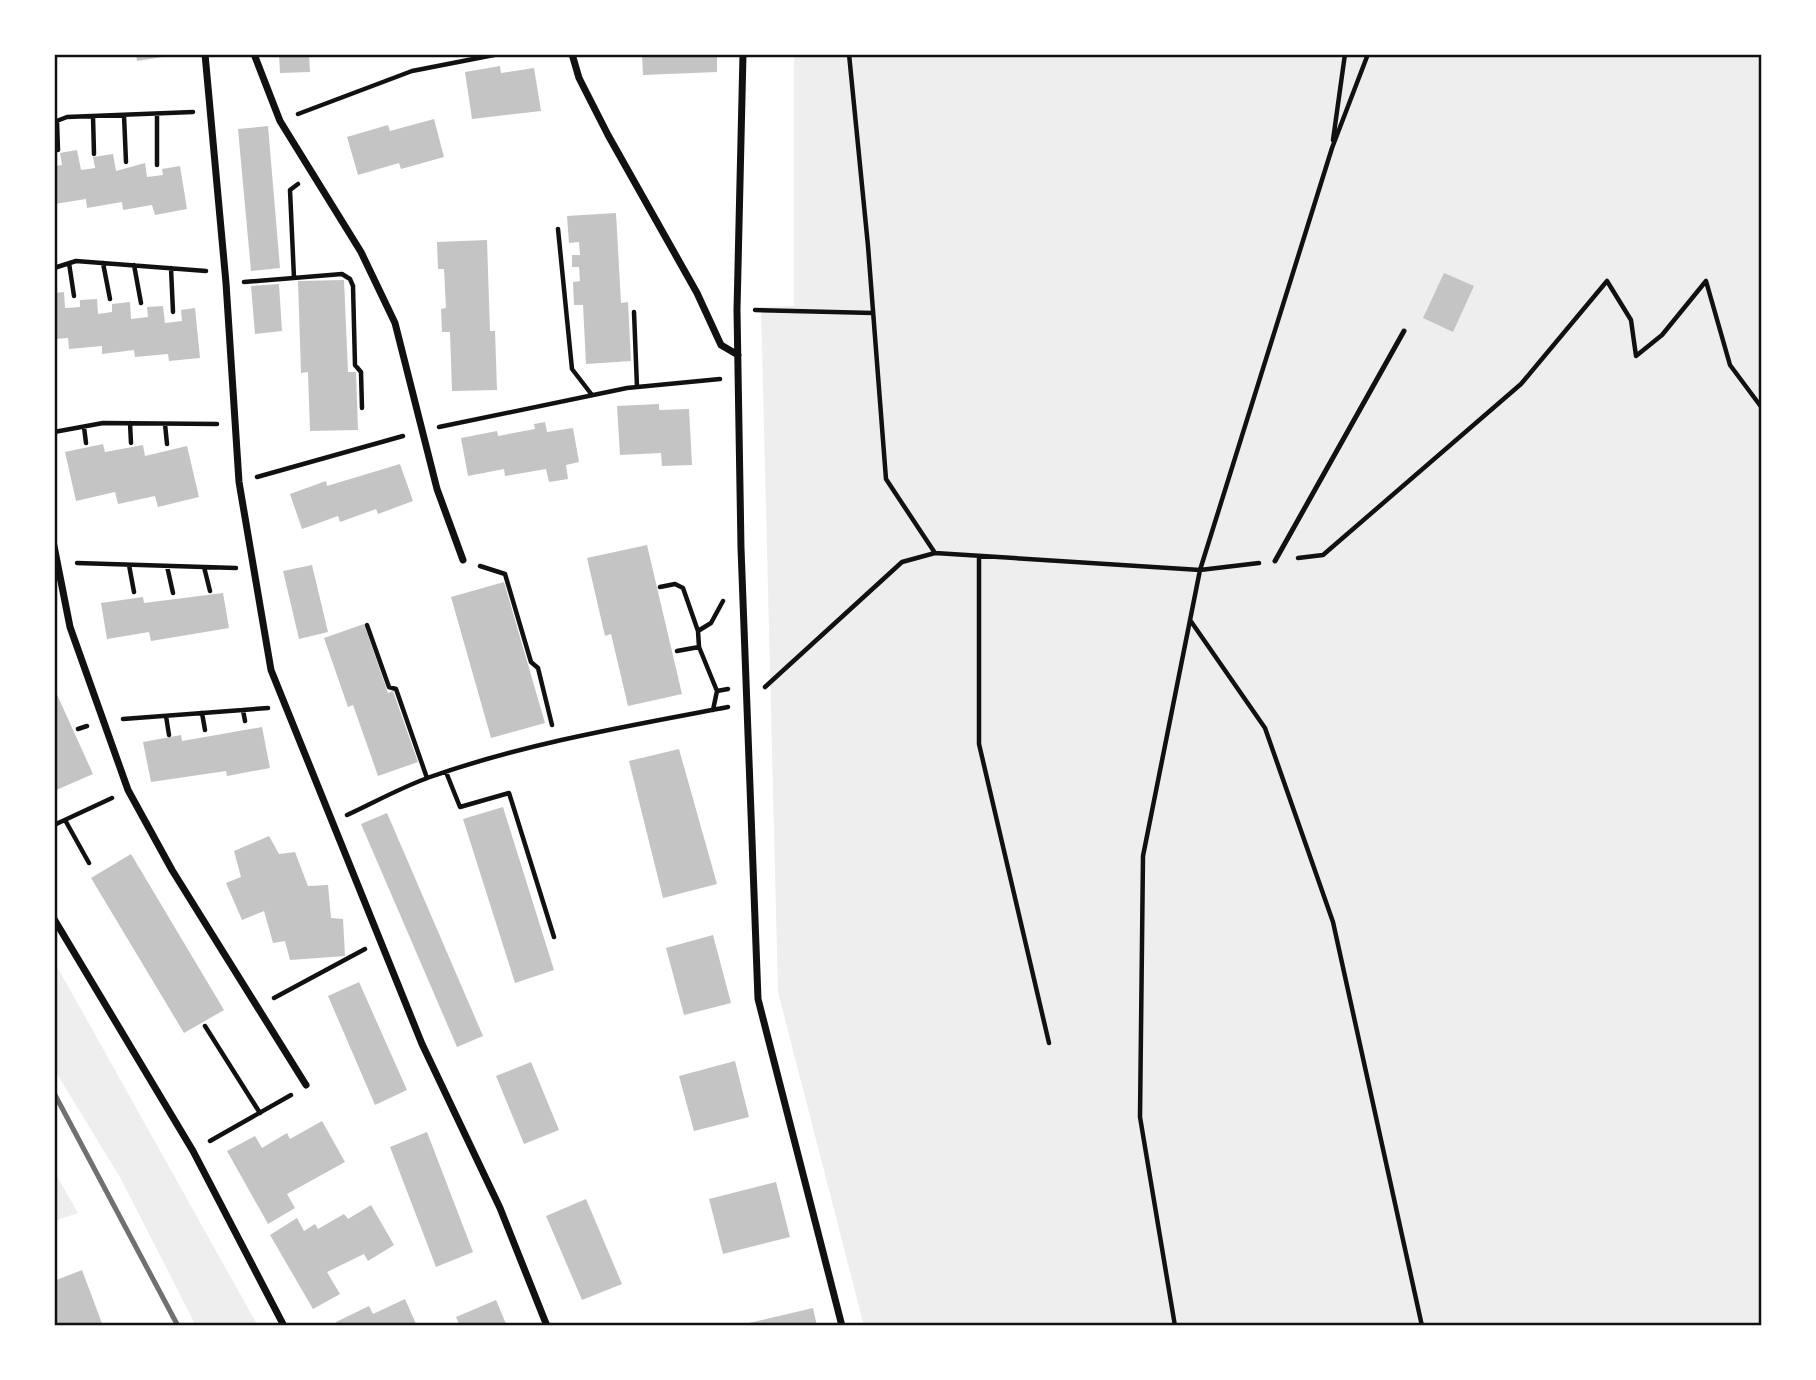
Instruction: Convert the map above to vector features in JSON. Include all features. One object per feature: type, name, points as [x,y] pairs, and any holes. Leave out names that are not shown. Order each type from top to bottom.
[{"type":"street","points":[[205,54],[226,283],[239,482],[271,670],[422,1044],[500,1208],[547,1326]]},
{"type":"street","points":[[254,54],[280,121],[361,252],[395,323],[438,489],[463,560]]},
{"type":"street","points":[[572,54],[579,78],[608,135],[696,293],[721,345],[738,355]]},
{"type":"street","points":[[743,54],[738,378],[758,999],[842,1326]]},
{"type":"street","points":[[54,546],[70,627],[128,790],[172,870],[306,1085]]},
{"type":"street","points":[[54,919],[193,1151],[284,1326]]},
{"type":"lane","points":[[1275,561],[1404,331]]},
{"type":"path","points":[[280,121],[412,71],[499,54]]},
{"type":"path","points":[[849,54],[886,478],[936,553]]},
{"type":"path","points":[[1332,148],[1345,54]]},
{"type":"path","points":[[1175,1326],[1140,1117],[1143,856],[1199,570],[1332,148],[1368,54]]},
{"type":"path","points":[[58,150],[56,121],[93,116],[209,111]]},
{"type":"path","points":[[157,114],[157,165]]},
{"type":"path","points":[[124,115],[126,162]]},
{"type":"path","points":[[93,116],[94,154]]},
{"type":"path","points":[[294,278],[290,190],[313,174]]},
{"type":"path","points":[[558,229],[572,369],[592,396]]},
{"type":"path","points":[[54,268],[76,261],[225,272]]},
{"type":"path","points":[[69,263],[75,296]]},
{"type":"path","points":[[103,263],[110,299]]},
{"type":"path","points":[[134,265],[141,303]]},
{"type":"path","points":[[171,268],[173,312]]},
{"type":"path","points":[[226,283],[342,274],[350,279],[353,286],[355,365],[361,372],[362,408]]},
{"type":"path","points":[[334,821],[427,778],[446,772],[582,736],[747,704],[902,562],[936,553],[1199,570],[1323,555],[1521,384],[1607,281],[1631,320],[1636,356],[1662,335],[1706,281],[1730,365],[1762,408]]},
{"type":"path","points":[[737,310],[873,313]]},
{"type":"path","points":[[634,312],[637,387]]},
{"type":"path","points":[[239,482],[422,431],[637,387],[738,378]]},
{"type":"path","points":[[54,432],[130,424],[236,425]]},
{"type":"path","points":[[130,424],[131,443]]},
{"type":"path","points":[[165,424],[167,444]]},
{"type":"path","points":[[84,427],[86,443]]},
{"type":"path","points":[[979,556],[979,744],[1049,1043]]},
{"type":"path","points":[[463,560],[505,574],[531,662],[538,668],[552,725]]},
{"type":"path","points":[[58,562],[254,569]]},
{"type":"path","points":[[129,565],[134,592]]},
{"type":"path","points":[[167,566],[173,593]]},
{"type":"path","points":[[204,567],[210,591]]},
{"type":"path","points":[[660,587],[675,584],[683,588],[698,631],[699,647],[718,691]]},
{"type":"path","points":[[698,631],[711,623],[723,598],[743,598]]},
{"type":"path","points":[[1190,620],[1265,728],[1333,922],[1422,1326]]},
{"type":"path","points":[[367,625],[389,687],[396,689],[427,778]]},
{"type":"path","points":[[677,651],[699,647]]},
{"type":"path","points":[[104,720],[286,707]]},
{"type":"path","points":[[243,710],[245,721]]},
{"type":"path","points":[[202,713],[205,730]]},
{"type":"path","points":[[166,716],[169,735]]},
{"type":"path","points":[[446,772],[460,807],[509,793],[554,937]]},
{"type":"path","points":[[54,825],[128,790]]},
{"type":"path","points":[[65,820],[89,863]]},
{"type":"path","points":[[257,1007],[381,941]]},
{"type":"path","points":[[205,1026],[260,1113]]},
{"type":"path","points":[[193,1151],[306,1085]]},
{"type":"shaded area","points":[[794,54],[1762,54],[1762,1326],[864,1326],[778,992],[761,307],[794,306]]},
{"type":"shaded area","points":[[54,961],[258,1326],[196,1326],[121,1179],[54,1069]]},
{"type":"shaded area","points":[[54,1171],[78,1213],[54,1221]]},
{"type":"building","points":[[136,54],[169,54],[169,56],[137,61]]},
{"type":"building","points":[[279,54],[309,54],[310,72],[280,73]]},
{"type":"building","points":[[642,54],[717,54],[717,72],[643,75]]},
{"type":"building","points":[[500,66],[501,73],[534,68],[541,111],[472,119],[465,72]]},
{"type":"building","points":[[434,119],[444,157],[401,169],[399,163],[358,175],[347,137],[388,125],[390,131]]},
{"type":"building","points":[[268,126],[280,268],[251,271],[238,129]]},
{"type":"building","points":[[77,150],[81,170],[95,168],[93,157],[113,154],[116,171],[145,163],[147,177],[163,175],[162,169],[180,166],[187,209],[155,215],[152,205],[123,210],[122,202],[87,208],[86,199],[55,204],[54,166],[62,165],[60,153]]},
{"type":"building","points":[[616,213],[621,303],[628,302],[631,361],[586,364],[583,305],[574,305],[573,282],[580,281],[579,267],[572,267],[572,255],[580,255],[579,242],[569,243],[567,216]]},
{"type":"building","points":[[487,240],[490,331],[495,331],[497,390],[452,391],[450,332],[442,332],[441,309],[446,308],[444,269],[438,269],[437,242]]},
{"type":"building","points":[[1444,273],[1474,286],[1453,332],[1423,318]]},
{"type":"building","points":[[344,280],[348,372],[356,372],[358,430],[310,431],[308,372],[301,373],[298,281]]},
{"type":"building","points":[[279,284],[282,331],[255,334],[251,286]]},
{"type":"building","points":[[64,292],[65,308],[80,307],[80,300],[97,299],[98,314],[112,312],[112,304],[130,302],[131,319],[148,317],[147,307],[163,306],[165,323],[182,321],[181,310],[195,308],[200,358],[169,361],[168,354],[135,357],[134,350],[102,354],[102,346],[69,349],[68,338],[54,339],[54,293]]},
{"type":"building","points":[[659,404],[659,410],[689,409],[692,465],[662,466],[661,453],[620,455],[617,406]]},
{"type":"building","points":[[545,422],[547,432],[573,428],[579,462],[566,465],[568,479],[549,482],[546,469],[505,476],[504,469],[468,476],[461,438],[497,431],[498,436],[535,429],[534,424]]},
{"type":"building","points":[[103,444],[105,452],[143,445],[145,456],[187,446],[199,497],[158,507],[155,496],[118,504],[115,492],[76,501],[65,452]]},
{"type":"building","points":[[400,464],[413,501],[378,514],[376,509],[340,522],[338,516],[302,529],[290,494],[326,481],[327,486]]},
{"type":"building","points":[[647,545],[682,694],[628,706],[611,634],[605,636],[587,558]]},
{"type":"building","points":[[312,565],[328,632],[299,639],[283,571]]},
{"type":"building","points":[[504,582],[545,723],[491,738],[451,597]]},
{"type":"building","points":[[223,593],[229,628],[151,641],[149,632],[107,639],[101,603],[143,597],[144,603]]},
{"type":"building","points":[[364,624],[388,693],[393,691],[418,762],[378,776],[353,705],[348,707],[324,638]]},
{"type":"building","points":[[54,688],[93,774],[54,791]]},
{"type":"building","points":[[262,727],[270,768],[227,776],[226,771],[151,782],[143,742],[181,735],[182,741]]},
{"type":"building","points":[[679,749],[717,884],[663,898],[629,761]]},
{"type":"building","points":[[503,807],[554,970],[515,983],[463,819]]},
{"type":"building","points":[[387,813],[483,1036],[457,1047],[361,824]]},
{"type":"building","points":[[269,836],[279,854],[295,852],[308,886],[328,885],[331,918],[343,919],[345,956],[290,960],[285,941],[273,943],[264,911],[242,920],[226,883],[241,877],[234,851]]},
{"type":"building","points":[[131,854],[224,1010],[184,1033],[91,878]]},
{"type":"building","points":[[713,935],[731,1003],[684,1015],[666,948]]},
{"type":"building","points":[[359,982],[407,1090],[375,1105],[328,996]]},
{"type":"building","points":[[735,1061],[749,1117],[694,1131],[679,1076]]},
{"type":"building","points":[[531,1062],[559,1130],[524,1144],[496,1076]]},
{"type":"building","points":[[322,1121],[345,1162],[287,1194],[295,1208],[268,1224],[227,1151],[255,1136],[262,1148],[287,1133],[290,1139]]},
{"type":"building","points":[[427,1132],[473,1252],[436,1267],[390,1147]]},
{"type":"building","points":[[776,1182],[790,1237],[723,1254],[709,1199]]},
{"type":"building","points":[[586,1199],[622,1284],[582,1300],[546,1216]]},
{"type":"building","points":[[371,1205],[394,1245],[368,1261],[364,1254],[327,1272],[340,1294],[313,1309],[270,1235],[297,1218],[304,1231],[315,1224],[318,1229],[344,1214],[348,1219]]},
{"type":"building","points":[[82,1270],[103,1326],[54,1326],[54,1281]]},
{"type":"building","points":[[405,1299],[417,1326],[338,1326],[336,1322],[369,1306],[373,1314]]},
{"type":"building","points":[[496,1300],[507,1326],[460,1326],[456,1317]]},
{"type":"building","points":[[813,1308],[817,1326],[750,1326],[749,1323]]},
{"type":"railway","points":[[54,1093],[178,1326]]}]
